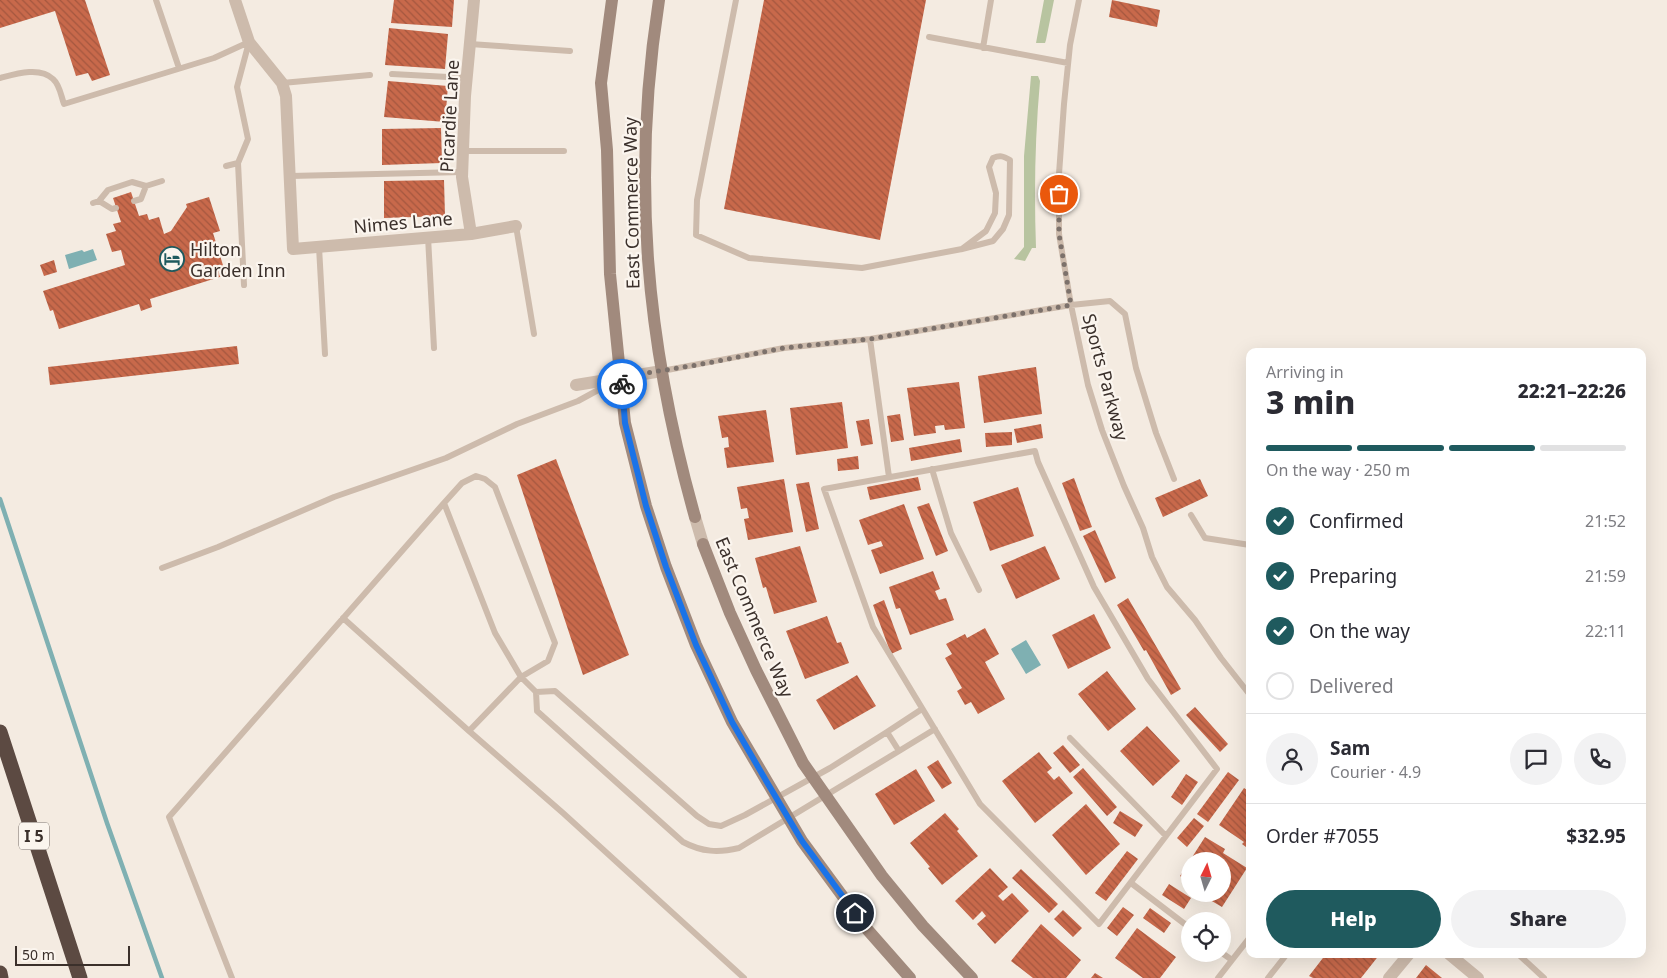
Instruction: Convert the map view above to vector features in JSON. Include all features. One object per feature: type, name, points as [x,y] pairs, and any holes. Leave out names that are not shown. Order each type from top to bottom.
[{"type":"highway","name":"I 5","points":[[0,732],[81,978]]},
{"type":"highway","points":[[0,973],[2,978]]},
{"type":"main road","name":"East Commerce Way","points":[[612,0],[601,84],[607,150],[610,274],[625,423],[646,506],[666,567],[696,645],[732,722],[802,841],[866,928],[910,978]]},
{"type":"main road","name":"East Commerce Way","points":[[659,0],[646,112],[644,178],[646,242],[651,302],[670,418],[695,517]]},
{"type":"main road","name":"East Commerce Way","points":[[703,544],[756,670],[803,763],[882,876],[923,926],[972,978]]},
{"type":"street","points":[[235,0],[249,42],[282,83],[286,96],[290,176]]},
{"type":"street","name":"Picardie Lane","points":[[471,234],[462,172],[467,78],[474,0]]},
{"type":"street","name":"Nimes Lane","points":[[290,176],[293,249],[471,234],[516,226]]},
{"type":"street","points":[[576,385],[662,371]]},
{"type":"street","name":"East Commerce Way","points":[[695,517],[703,544]]},
{"type":"street","points":[[1389,978],[1406,958]]},
{"type":"street","points":[[1454,958],[1478,978]]},
{"type":"lane","points":[[156,0],[179,68]]},
{"type":"lane","points":[[736,0],[697,200],[696,235],[750,258],[862,268],[962,249],[993,241],[1003,229],[1009,215],[1010,187],[1010,160],[1004,156],[993,158],[989,168],[996,192],[995,213],[986,232],[962,249]]},
{"type":"lane","points":[[983,48],[991,0]]},
{"type":"lane","name":"Sports Parkway","points":[[1079,0],[1068,63],[1059,174],[1059,234],[1071,305],[1088,385],[1102,430],[1143,528],[1152,558],[1167,586],[1195,620],[1220,658],[1246,691]]},
{"type":"lane","points":[[929,37],[1068,63]]},
{"type":"lane","points":[[0,78],[17,73],[45,74],[54,79],[60,89],[64,104],[214,58],[249,42]]},
{"type":"lane","points":[[244,285],[238,163],[248,139],[237,87],[249,42]]},
{"type":"lane","points":[[470,44],[570,51]]},
{"type":"lane","points":[[392,74],[467,78]]},
{"type":"lane","points":[[282,83],[370,75]]},
{"type":"lane","points":[[463,151],[564,151]]},
{"type":"lane","points":[[226,166],[238,163]]},
{"type":"lane","points":[[290,176],[462,172]]},
{"type":"lane","points":[[116,208],[112,209],[96,202],[108,190],[132,182],[146,186],[162,181]]},
{"type":"lane","points":[[134,201],[141,199],[146,186]]},
{"type":"lane","points":[[516,226],[534,334]]},
{"type":"lane","points":[[428,237],[434,348]]},
{"type":"lane","points":[[319,247],[325,354]]},
{"type":"lane","points":[[662,371],[784,348],[870,339],[1071,305],[1110,301],[1125,314],[1136,368],[1156,433],[1174,479]]},
{"type":"lane","points":[[870,339],[890,477]]},
{"type":"lane","points":[[162,568],[218,547],[334,497],[446,458],[517,424],[578,401],[621,377]]},
{"type":"lane","points":[[1035,451],[1038,462],[1094,587],[1148,679],[1218,769],[1099,924],[980,804],[873,627],[824,489],[890,477],[1035,451]]},
{"type":"lane","points":[[932,469],[951,533],[979,590]]},
{"type":"lane","points":[[232,978],[169,817],[462,483],[476,476],[485,479],[495,487],[555,643],[548,661],[521,677],[469,731]]},
{"type":"lane","points":[[444,504],[495,633],[521,677],[536,692],[537,710],[657,820],[683,842],[695,849],[723,852],[738,848],[935,729]]},
{"type":"lane","points":[[1191,515],[1205,538],[1246,544]]},
{"type":"lane","points":[[343,618],[563,813],[744,978]]},
{"type":"lane","points":[[536,692],[555,691],[697,816],[709,824],[721,826],[813,778],[922,708]]},
{"type":"lane","points":[[887,732],[899,751]]},
{"type":"lane","points":[[1070,738],[1166,836]]},
{"type":"lane","points":[[1131,882],[1181,921]]},
{"type":"lane","points":[[1218,978],[1246,942]]},
{"type":"lane","points":[[1268,978],[1284,958]]},
{"type":"lane","points":[[1522,958],[1544,978]]},
{"type":"green space","points":[[1044,0],[1054,0],[1045,43],[1036,43]]},
{"type":"green space","points":[[1031,76],[1038,76],[1040,81],[1035,164],[1036,248],[1032,248],[1025,261],[1014,259],[1024,247],[1024,156]]},
{"type":"water","points":[[93,249],[97,260],[69,269],[65,255]]},
{"type":"water","points":[[1026,640],[1041,665],[1026,674],[1011,649]]},
{"type":"building","points":[[0,0],[85,0],[110,75],[92,81],[88,73],[76,76],[55,11],[0,28]]},
{"type":"building","points":[[394,0],[454,0],[452,27],[391,23]]},
{"type":"building","points":[[764,0],[926,0],[880,240],[724,209]]},
{"type":"building","points":[[1112,0],[1160,10],[1157,27],[1109,17]]},
{"type":"building","points":[[389,28],[448,34],[445,69],[385,65]]},
{"type":"building","points":[[388,81],[448,86],[445,122],[384,117]]},
{"type":"building","points":[[441,128],[442,163],[382,165],[382,129]]},
{"type":"building","points":[[444,180],[445,216],[384,218],[384,181]]},
{"type":"building","name":"Hilton Garden Inn","points":[[131,192],[139,216],[147,214],[149,220],[159,217],[164,234],[171,231],[187,207],[186,204],[209,197],[220,231],[213,233],[226,275],[150,299],[152,307],[141,311],[139,304],[59,329],[53,310],[50,311],[43,291],[125,265],[121,250],[112,252],[106,234],[116,231],[113,224],[121,222],[113,198]]},
{"type":"building","points":[[54,260],[57,272],[44,276],[40,265]]},
{"type":"building","points":[[237,346],[239,364],[50,385],[48,367]]},
{"type":"building","points":[[1036,367],[1042,414],[984,423],[978,376]]},
{"type":"building","points":[[959,382],[965,428],[945,430],[944,425],[935,426],[936,433],[914,436],[907,388]]},
{"type":"building","points":[[842,402],[848,448],[796,455],[790,408]]},
{"type":"building","points":[[766,410],[774,462],[727,468],[724,448],[729,447],[728,437],[722,438],[718,416]]},
{"type":"building","points":[[900,414],[904,440],[891,442],[887,416]]},
{"type":"building","points":[[869,419],[873,444],[861,446],[856,421]]},
{"type":"building","points":[[1041,424],[1043,438],[1017,443],[1014,429]]},
{"type":"building","points":[[1012,432],[1012,445],[986,447],[985,433]]},
{"type":"building","points":[[960,439],[962,452],[911,461],[909,448]]},
{"type":"building","points":[[858,456],[859,469],[838,471],[837,459]]},
{"type":"building","points":[[556,459],[629,655],[583,675],[517,475]]},
{"type":"building","points":[[918,477],[921,490],[870,500],[867,487]]},
{"type":"building","points":[[1074,478],[1092,527],[1080,531],[1062,483]]},
{"type":"building","points":[[784,479],[793,532],[748,540],[744,519],[749,518],[747,508],[741,509],[737,487]]},
{"type":"building","points":[[1200,479],[1208,496],[1163,517],[1155,498]]},
{"type":"building","points":[[809,482],[819,529],[806,532],[796,484]]},
{"type":"building","points":[[1018,487],[1034,536],[990,551],[973,502]]},
{"type":"building","points":[[929,503],[948,551],[936,556],[917,507]]},
{"type":"building","points":[[904,504],[924,559],[880,574],[871,550],[883,546],[881,541],[868,545],[859,520]]},
{"type":"building","points":[[1095,530],[1116,578],[1105,583],[1083,536]]},
{"type":"building","points":[[800,546],[817,602],[774,614],[766,587],[763,588],[755,558]]},
{"type":"building","points":[[1045,546],[1060,579],[1016,599],[1001,565]]},
{"type":"building","points":[[933,571],[940,589],[935,591],[939,600],[946,598],[954,620],[910,635],[900,608],[896,609],[889,587]]},
{"type":"building","points":[[1128,598],[1181,689],[1171,695],[1146,650],[1144,651],[1117,605]]},
{"type":"building","points":[[884,600],[902,649],[891,654],[873,605]]},
{"type":"building","points":[[1094,614],[1111,648],[1068,669],[1052,635]]},
{"type":"building","points":[[827,616],[837,643],[841,642],[849,663],[805,679],[786,631]]},
{"type":"building","points":[[985,628],[999,654],[985,662],[1005,699],[978,714],[971,702],[965,705],[957,691],[962,688],[945,658],[952,654],[946,644],[965,634],[967,638]]},
{"type":"building","points":[[1107,671],[1136,709],[1108,731],[1078,694]]},
{"type":"building","points":[[857,675],[876,706],[834,730],[816,700]]},
{"type":"building","points":[[1195,707],[1228,744],[1220,752],[1186,715]]},
{"type":"building","points":[[1147,726],[1180,761],[1153,786],[1120,751]]},
{"type":"building","points":[[1063,745],[1080,765],[1070,773],[1053,753]]},
{"type":"building","points":[[1039,752],[1052,768],[1047,772],[1054,780],[1059,776],[1073,793],[1035,823],[1002,781]]},
{"type":"building","points":[[938,760],[952,783],[942,789],[927,767]]},
{"type":"building","points":[[1083,768],[1117,807],[1107,816],[1073,777]]},
{"type":"building","points":[[916,769],[935,801],[894,825],[875,794]]},
{"type":"building","points":[[1228,772],[1239,780],[1208,822],[1197,814]]},
{"type":"building","points":[[1186,774],[1198,782],[1182,805],[1171,797]]},
{"type":"building","points":[[1244,788],[1246,789],[1246,847],[1242,844],[1244,842],[1219,825]]},
{"type":"building","points":[[1086,804],[1120,844],[1086,875],[1052,835]]},
{"type":"building","points":[[1120,811],[1143,825],[1135,837],[1113,823]]},
{"type":"building","points":[[945,813],[978,856],[942,885],[910,843]]},
{"type":"building","points":[[1194,818],[1204,826],[1187,847],[1177,838]]},
{"type":"building","points":[[1205,837],[1225,849],[1224,852],[1195,852]]},
{"type":"building","points":[[1127,851],[1138,859],[1106,901],[1095,893]]},
{"type":"building","points":[[1231,858],[1246,867],[1231,893]]},
{"type":"building","points":[[990,868],[1008,887],[998,896],[1003,901],[1012,893],[1029,911],[995,944],[977,924],[986,916],[982,911],[973,920],[955,901]]},
{"type":"building","points":[[1021,869],[1058,904],[1049,913],[1012,878]]},
{"type":"building","points":[[1169,884],[1181,892],[1181,902],[1188,902],[1184,909],[1162,895]]},
{"type":"building","points":[[1214,902],[1225,902],[1222,907]]},
{"type":"building","points":[[1123,907],[1134,915],[1117,936],[1107,928]]},
{"type":"building","points":[[1150,908],[1171,923],[1164,933],[1143,918]]},
{"type":"building","points":[[1063,910],[1082,928],[1073,937],[1054,919]]},
{"type":"building","points":[[1041,924],[1081,960],[1066,978],[1033,978],[1011,961]]},
{"type":"building","points":[[1137,928],[1176,957],[1160,978],[1143,978],[1115,958]]},
{"type":"building","points":[[1323,958],[1377,958],[1361,978],[1313,978],[1309,976]]},
{"type":"building","points":[[1426,965],[1442,978],[1416,978]]},
{"type":"building","points":[[1095,973],[1103,978],[1091,978]]},
{"type":"waterway","points":[[0,499],[107,823],[162,978]]},
{"type":"way so far","points":[[622,384],[621,377],[784,348],[870,339],[1071,305],[1059,234],[1059,194]]},
{"type":"place","name":"Hilton Garden Inn","points":[[172,259]]},
{"type":"route","points":[[622,384],[625,423],[646,506],[666,567],[696,645],[732,722],[768,784],[802,841],[855,913]]}]
